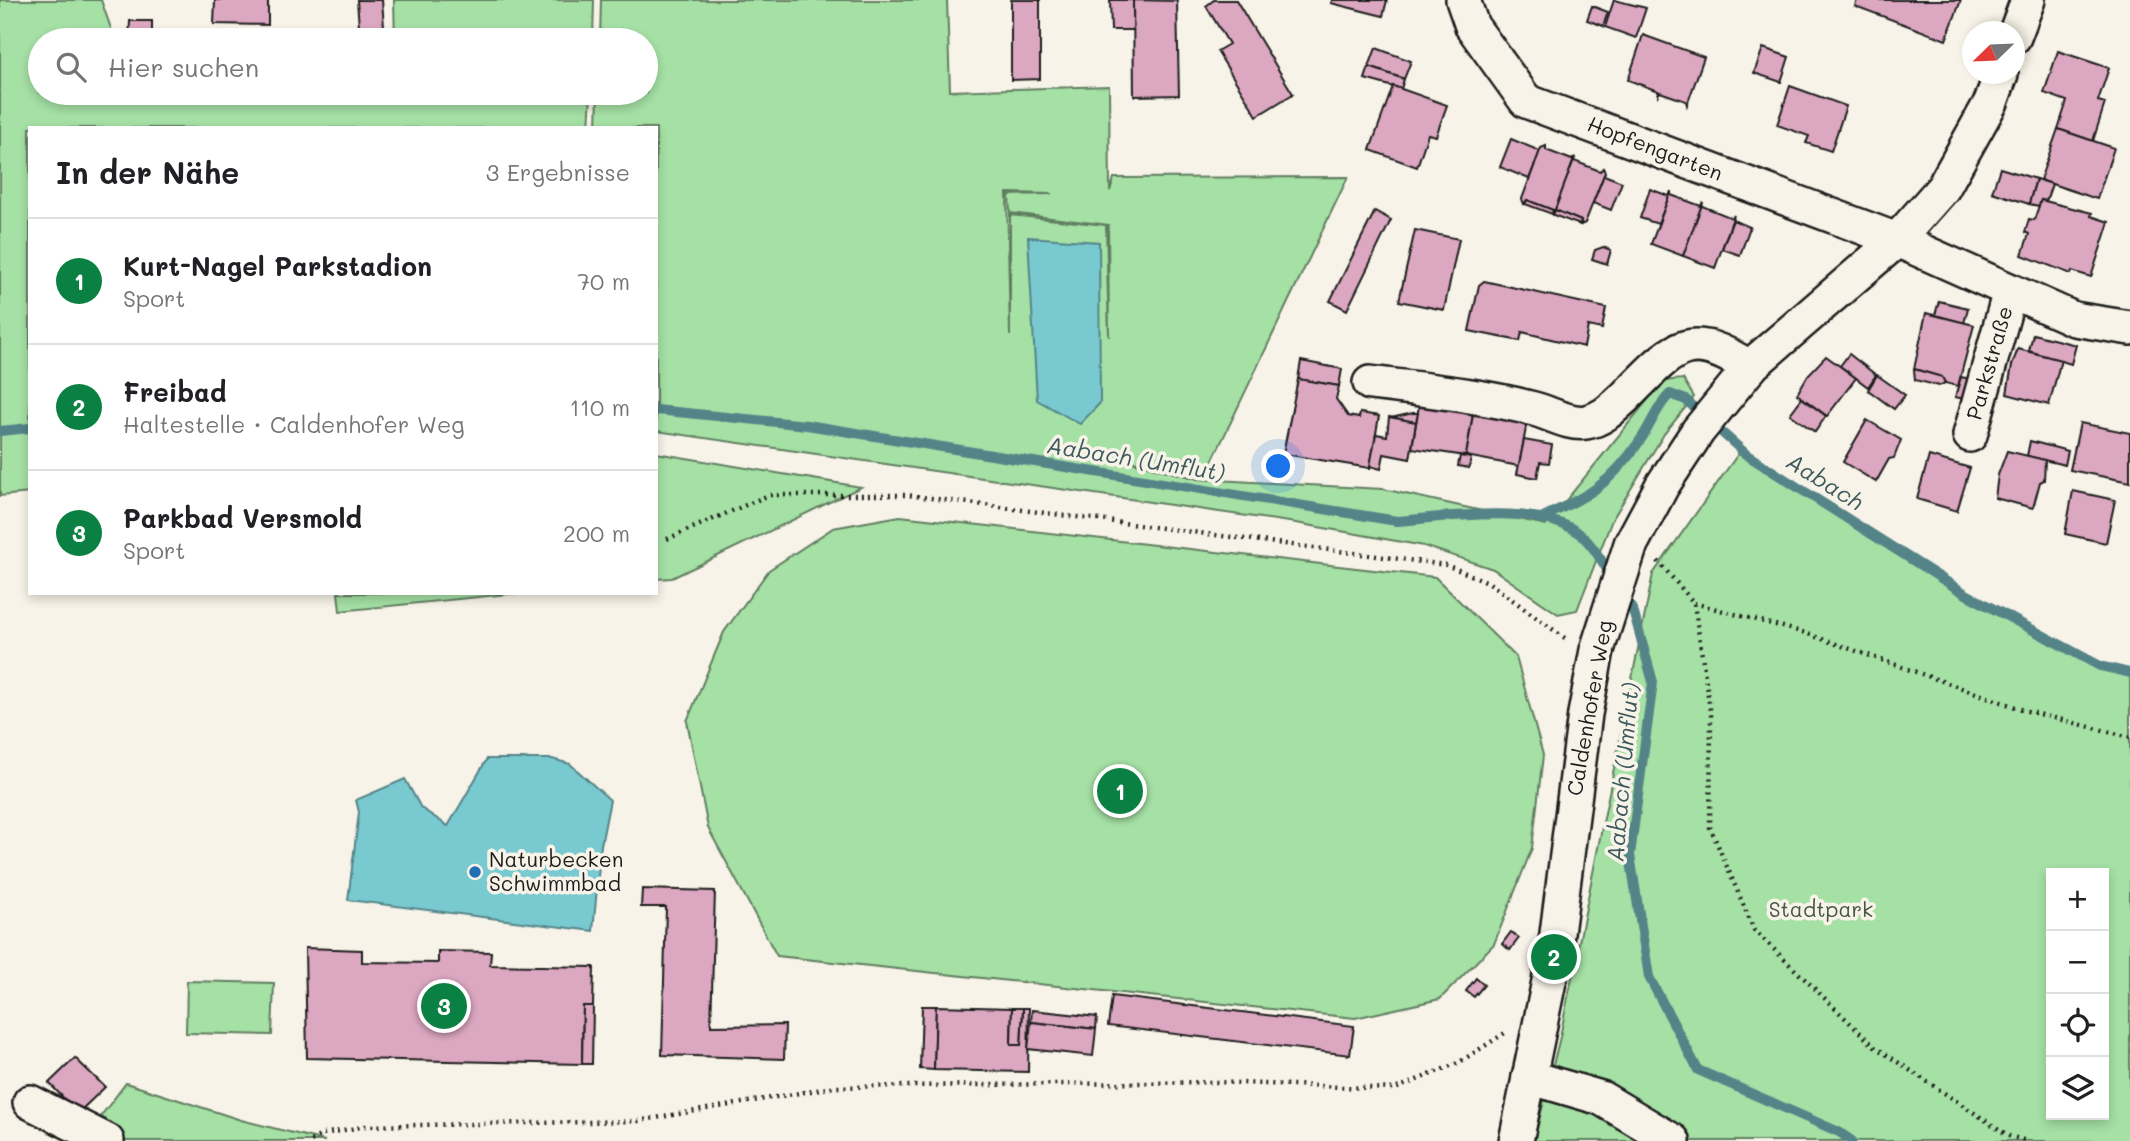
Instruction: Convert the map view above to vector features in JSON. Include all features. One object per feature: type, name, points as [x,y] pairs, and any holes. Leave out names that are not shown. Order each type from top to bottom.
[{"type":"street","name":"Hopfengarten","points":[[1463,0],[1472,26],[1525,101],[1897,240]]},
{"type":"street","points":[[2020,21],[2028,0]]},
{"type":"street","name":"Caldenhofer Weg","points":[[1516,1141],[1554,957],[1585,714],[1597,650],[1626,556],[1662,486],[1707,419],[1751,368],[1897,240],[1943,188],[1997,84]]},
{"type":"street","name":"Parkstraße","points":[[1897,240],[2074,319],[2130,328]]},
{"type":"street","name":"Parkstraße","points":[[1970,435],[2010,290]]},
{"type":"street","points":[[1370,383],[1467,396],[1584,423],[1609,412],[1663,359],[1681,348],[1702,344],[1723,349],[1751,368]]},
{"type":"street","points":[[1529,1077],[1601,1098],[1673,1141]]},
{"type":"street","points":[[30,1102],[107,1141]]},
{"type":"path","points":[[667,539],[769,495],[907,495],[1446,565],[1488,582],[1549,628],[1574,643],[1597,650]]},
{"type":"path","points":[[1626,556],[1665,566],[1695,603],[1712,715],[1710,827],[1754,930],[1875,1047],[2008,1136],[2027,1141]]},
{"type":"path","points":[[1695,603],[1805,633],[2026,711],[2130,737]]},
{"type":"path","points":[[311,1141],[323,1134],[366,1126],[638,1121],[834,1087],[1215,1082],[1395,1088],[1458,1063],[1505,1033],[1544,999]]},
{"type":"green space","points":[[0,0],[101,0],[111,28],[28,28],[28,105],[590,105],[589,126],[28,126],[28,493],[0,496]]},
{"type":"green space","points":[[394,0],[594,0],[593,28],[395,28]]},
{"type":"green space","points":[[601,0],[947,0],[950,91],[1109,86],[1110,191],[1114,178],[1348,177],[1206,474],[1125,460],[1198,479],[1383,489],[1546,525],[1663,381],[1683,379],[1694,397],[1664,434],[1612,520],[1577,610],[1558,614],[1493,569],[1424,546],[1296,523],[658,431],[658,126],[597,126],[598,105],[658,105],[658,28],[600,28]],"holes":[[[1007,193],[1052,194],[1009,195],[1010,213],[1108,225],[1109,337],[1106,225],[1010,215],[1010,336]]]},
{"type":"green space","points":[[658,453],[861,487],[672,578],[658,579]]},
{"type":"green space","name":"Stadtpark","points":[[1738,454],[1966,594],[2100,666],[2130,673],[2130,1141],[1534,1141],[1560,1037],[1653,574]]},
{"type":"green space","points":[[900,516],[1435,577],[1516,657],[1543,755],[1532,848],[1494,944],[1440,999],[1355,1018],[777,956],[708,828],[687,721],[724,632],[769,570],[833,528]]},
{"type":"green space","points":[[338,595],[499,595],[340,611]]},
{"type":"green space","points":[[187,981],[274,983],[272,1035],[186,1033]]},
{"type":"green space","points":[[126,1083],[241,1120],[325,1141],[82,1141]]},
{"type":"water","points":[[1028,237],[1099,242],[1100,403],[1080,424],[1037,400]]},
{"type":"water","name":"Naturbecken Schwimmbad","points":[[487,759],[552,759],[570,764],[610,800],[601,845],[593,931],[348,900],[359,812],[356,800],[405,779],[421,808],[448,826]]},
{"type":"building","points":[[215,0],[268,0],[268,25],[214,24]]},
{"type":"building","points":[[357,0],[382,0],[384,28],[359,28]]},
{"type":"building","points":[[1011,0],[1040,0],[1040,79],[1011,80]]},
{"type":"building","points":[[1110,0],[1133,0],[1134,30],[1111,30]]},
{"type":"building","points":[[1133,0],[1177,1],[1179,95],[1134,96]]},
{"type":"building","points":[[1214,0],[1236,0],[1293,94],[1257,116],[1217,51],[1229,44],[1206,6]]},
{"type":"building","points":[[1332,0],[1387,0],[1383,16],[1331,3]]},
{"type":"building","points":[[1614,0],[1646,8],[1636,38],[1605,27]]},
{"type":"building","points":[[1857,0],[1961,0],[1946,40],[1855,6]]},
{"type":"building","points":[[1592,6],[1608,12],[1603,26],[1587,20]]},
{"type":"building","points":[[130,21],[152,21],[152,28],[130,28]]},
{"type":"building","points":[[1643,35],[1704,57],[1687,105],[1686,101],[1660,92],[1658,95],[1658,91],[1628,80]]},
{"type":"building","points":[[1376,48],[1411,61],[1404,79],[1369,67]]},
{"type":"building","points":[[1763,48],[1789,57],[1781,82],[1754,73]]},
{"type":"building","points":[[2058,51],[2109,68],[2098,101],[2105,103],[2093,141],[2058,129],[2067,101],[2044,93]]},
{"type":"building","points":[[1369,67],[1404,79],[1401,89],[1365,79]]},
{"type":"building","points":[[1393,86],[1447,105],[1436,136],[1428,134],[1417,167],[1370,150]]},
{"type":"building","points":[[1790,86],[1846,106],[1831,151],[1806,143],[1809,136],[1777,125]]},
{"type":"building","points":[[2058,129],[2114,148],[2097,199],[2040,180]]},
{"type":"building","points":[[1511,139],[1540,151],[1529,179],[1500,167]]},
{"type":"building","points":[[1546,146],[1546,150],[1572,160],[1575,157],[1553,215],[1553,210],[1527,200],[1524,204],[1522,199],[1541,148]]},
{"type":"building","points":[[1575,157],[1574,161],[1600,171],[1603,168],[1605,172],[1585,223],[1581,225],[1581,221],[1555,210],[1553,215]]},
{"type":"building","points":[[2000,168],[2036,179],[2029,204],[1992,192]]},
{"type":"building","points":[[1604,175],[1622,182],[1611,210],[1593,203]]},
{"type":"building","points":[[2036,179],[2052,184],[2046,201],[2041,200],[2039,206],[2029,204]]},
{"type":"building","points":[[1650,189],[1669,196],[1658,224],[1640,218]]},
{"type":"building","points":[[1671,191],[1671,195],[1701,206],[1703,202],[1683,256],[1651,244]]},
{"type":"building","points":[[1527,200],[1553,210],[1552,214],[1525,204]]},
{"type":"building","points":[[2041,200],[2092,213],[2091,216],[2109,222],[2091,277],[2072,271],[2071,274],[2022,255],[2029,234],[2025,232],[2029,219],[2034,220]]},
{"type":"building","points":[[1703,202],[1702,206],[1732,218],[1734,215],[1715,268],[1683,256]]},
{"type":"building","points":[[1555,210],[1581,221],[1580,225],[1553,215]]},
{"type":"building","points":[[1375,211],[1391,220],[1347,310],[1330,301]]},
{"type":"building","points":[[1733,220],[1750,227],[1740,255],[1722,249]]},
{"type":"building","points":[[1415,230],[1459,239],[1444,310],[1399,301]]},
{"type":"building","points":[[1603,247],[1611,250],[1607,264],[1592,259],[1595,250]]},
{"type":"building","points":[[1484,281],[1606,308],[1602,329],[1588,326],[1584,347],[1522,332],[1520,341],[1469,331],[1479,285]]},
{"type":"building","points":[[1939,301],[1968,308],[1964,323],[1935,315]]},
{"type":"building","points":[[1926,313],[1974,325],[1958,386],[1945,383],[1942,377],[1914,369]]},
{"type":"building","points":[[2033,334],[2076,345],[2071,364],[2029,351]]},
{"type":"building","points":[[2018,349],[2061,360],[2049,405],[2007,394]]},
{"type":"building","points":[[1849,354],[1876,375],[1868,387],[1840,366]]},
{"type":"building","points":[[1826,356],[1856,378],[1827,416],[1797,394],[1808,375]]},
{"type":"building","points":[[1301,361],[1342,369],[1339,386],[1298,379]]},
{"type":"building","points":[[1914,369],[1942,377],[1945,383],[1939,386],[1915,380]]},
{"type":"building","points":[[1877,375],[1905,395],[1894,409],[1868,390]]},
{"type":"building","points":[[1961,377],[1975,380],[1970,400],[1955,397]]},
{"type":"building","points":[[1298,379],[1339,386],[1336,399],[1348,416],[1359,418],[1360,413],[1379,416],[1370,468],[1283,454]]},
{"type":"building","points":[[1802,398],[1826,416],[1815,432],[1790,414]]},
{"type":"building","points":[[1420,399],[1474,408],[1466,456],[1412,448]]},
{"type":"building","points":[[1474,408],[1528,417],[1519,466],[1466,456]]},
{"type":"building","points":[[1418,413],[1416,422],[1391,418]]},
{"type":"building","points":[[1389,417],[1416,422],[1410,459],[1384,454],[1381,469],[1370,466],[1376,434],[1387,436]]},
{"type":"building","points":[[1867,420],[1901,440],[1894,458],[1889,459],[1876,482],[1843,462]]},
{"type":"building","points":[[2080,423],[2130,433],[2130,482],[2070,470]]},
{"type":"building","points":[[1524,440],[1552,445],[1549,463],[1540,462],[1537,478],[1517,474]]},
{"type":"building","points":[[2030,441],[2068,451],[2065,465],[2027,456]]},
{"type":"building","points":[[2007,451],[2045,460],[2044,480],[2040,482],[2033,508],[1995,498],[1998,475]]},
{"type":"building","points":[[1460,456],[1471,458],[1469,468],[1458,466]]},
{"type":"building","points":[[1929,456],[1970,468],[1957,511],[1917,499]]},
{"type":"building","points":[[2073,491],[2115,500],[2106,543],[2065,534]]},
{"type":"building","points":[[642,889],[715,891],[711,1026],[785,1025],[784,1059],[662,1055],[666,907],[641,907]]},
{"type":"building","points":[[1511,932],[1519,938],[1510,950],[1502,944]]},
{"type":"building","points":[[305,948],[362,950],[362,962],[438,963],[438,951],[491,952],[490,965],[594,967],[593,1006],[583,1006],[582,1064],[307,1058]]},
{"type":"building","points":[[1476,978],[1484,985],[1474,997],[1466,991]]},
{"type":"building","points":[[1112,996],[1354,1026],[1350,1055],[1108,1026]]},
{"type":"building","points":[[583,1006],[593,1006],[592,1064],[582,1064]]},
{"type":"building","points":[[922,1006],[936,1006],[934,1070],[920,1069]]},
{"type":"building","points":[[936,1006],[1012,1008],[1011,1045],[1021,1045],[1023,1008],[1029,1008],[1028,1072],[934,1070]]},
{"type":"building","points":[[1012,1008],[1023,1008],[1021,1045],[1011,1045]]},
{"type":"building","points":[[1032,1010],[1097,1017],[1096,1029],[1031,1022]]},
{"type":"building","points":[[1031,1022],[1096,1029],[1093,1056],[1028,1049]]},
{"type":"building","points":[[75,1058],[105,1087],[78,1113],[49,1083]]},
{"type":"waterway","name":"Aabach","points":[[1541,518],[1573,503],[1609,478],[1645,434],[1661,404],[1670,394],[1686,400],[1747,455],[1966,594],[2100,666],[2130,673]]},
{"type":"waterway","name":"Aabach (Umflut)","points":[[658,410],[807,425],[1397,521],[1485,514],[1531,517],[1552,521],[1578,532],[1594,550],[1612,578]]},
{"type":"waterway","name":"Aabach (Umflut)","points":[[0,431],[28,428]]},
{"type":"waterway","name":"Aabach (Umflut)","points":[[1622,593],[1633,610],[1653,682],[1630,855],[1649,977],[1698,1070],[1839,1132],[1852,1141]]},
{"type":"place","name":"Kurt-Nagel Parkstadion","points":[[1120,791]]},
{"type":"place","name":"Naturbecken Schwimmbad","points":[[475,872]]},
{"type":"place","name":"Freibad","points":[[1554,957]]},
{"type":"place","name":"Parkbad Versmold","points":[[444,1006]]}]
